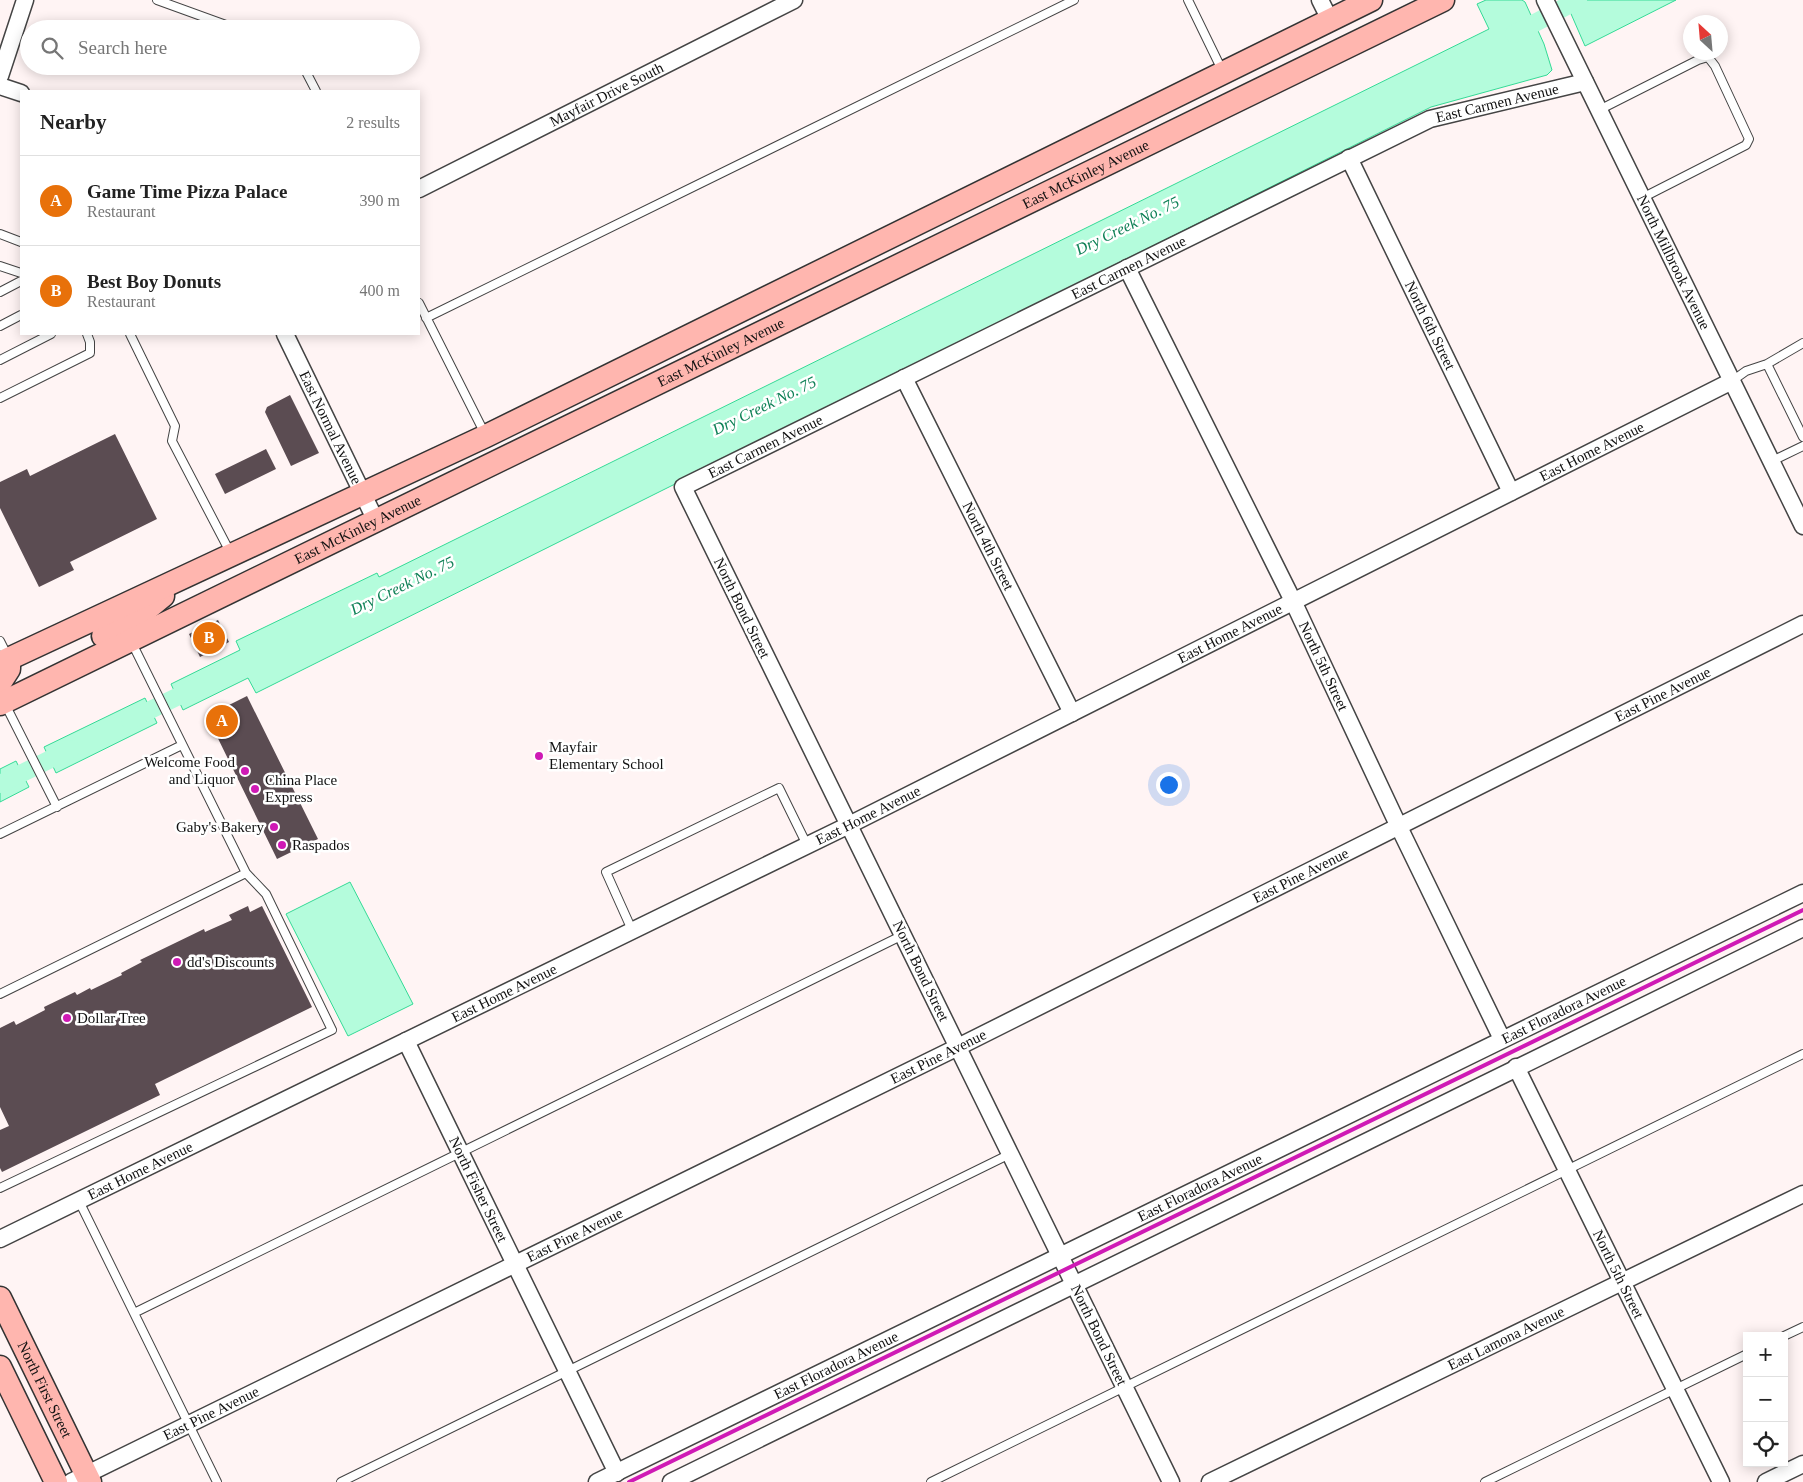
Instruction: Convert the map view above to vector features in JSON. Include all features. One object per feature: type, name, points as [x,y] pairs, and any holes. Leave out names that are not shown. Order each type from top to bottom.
[{"type":"main road","name":"East McKinley Avenue","points":[[3,654],[187,576],[486,436],[1371,0]]},
{"type":"main road","name":"East McKinley Avenue","points":[[1,696],[130,640],[1443,0]]},
{"type":"main road","points":[[1156,141],[1205,102],[1318,44],[1330,29],[1330,20]]},
{"type":"main road","points":[[1,696],[13,681],[130,624],[187,576]]},
{"type":"main road","points":[[1,696],[9,669],[3,654]]},
{"type":"main road","name":"North First Street","points":[[0,1298],[83,1480]]},
{"type":"main road","name":"North First Street","points":[[2,1375],[56,1482]]},
{"type":"street","points":[[0,76],[25,0]]},
{"type":"street","name":"Mayfair Drive South","points":[[420,188],[794,0]]},
{"type":"street","points":[[1320,0],[1330,20]]},
{"type":"street","name":"North Millbrook Avenue","points":[[1545,0],[1803,526]]},
{"type":"street","name":"East Carmen Avenue","points":[[683,487],[1430,118],[1585,82]]},
{"type":"street","points":[[0,86],[20,93]]},
{"type":"street","name":"North 6th Street","points":[[1349,158],[1511,492]]},
{"type":"street","name":"North 5th Street","points":[[1127,268],[1293,601],[1399,827],[1502,1039]]},
{"type":"street","name":"East Normal Avenue","points":[[285,335],[376,521]]},
{"type":"street","name":"North 4th Street","points":[[904,378],[1072,713]]},
{"type":"street","name":"East Home Avenue","points":[[0,1239],[849,825],[1732,380]]},
{"type":"street","name":"North Bond Street","points":[[683,487],[1171,1482]]},
{"type":"street","name":"East Pine Avenue","points":[[83,1480],[188,1425],[958,1046],[1803,624]]},
{"type":"street","name":"East Floradora Avenue","points":[[598,1482],[1803,893]]},
{"type":"street","name":"East Floradora Avenue","points":[[671,1482],[1803,928]]},
{"type":"street","name":"North Fisher Street","points":[[406,1041],[617,1472]]},
{"type":"street","name":"North 5th Street","points":[[1516,1067],[1721,1482]]},
{"type":"street","name":"East Lamona Avenue","points":[[1210,1482],[1803,1194]]},
{"type":"street","points":[[1766,1482],[1803,1464]]},
{"type":"lane","points":[[157,0],[212,20]]},
{"type":"lane","points":[[426,318],[1074,0]]},
{"type":"lane","points":[[1188,0],[1223,72]]},
{"type":"lane","points":[[1599,110],[1698,60],[1708,57],[1715,66],[1749,139],[1746,145],[1642,198]]},
{"type":"lane","points":[[308,75],[315,90]]},
{"type":"lane","points":[[0,234],[20,242]]},
{"type":"lane","points":[[0,266],[20,273]]},
{"type":"lane","points":[[0,292],[20,282]]},
{"type":"lane","points":[[420,305],[486,436]]},
{"type":"lane","points":[[0,326],[20,316]]},
{"type":"lane","points":[[0,360],[49,335]]},
{"type":"lane","points":[[0,398],[90,353],[90,342],[86,335]]},
{"type":"lane","points":[[130,335],[175,426],[172,441],[231,555]]},
{"type":"lane","points":[[1732,380],[1746,371],[1767,364],[1803,343]]},
{"type":"lane","points":[[1767,364],[1803,437]]},
{"type":"lane","points":[[1772,461],[1803,446]]},
{"type":"lane","points":[[0,1188],[332,1030],[266,894],[246,873],[130,640]]},
{"type":"lane","points":[[1,696],[57,807]]},
{"type":"lane","points":[[0,834],[182,745]]},
{"type":"lane","points":[[632,930],[606,872],[779,788],[807,845]]},
{"type":"lane","points":[[0,994],[246,873]]},
{"type":"lane","points":[[134,1313],[903,935]]},
{"type":"lane","points":[[931,1482],[1803,1054]]},
{"type":"lane","points":[[341,1482],[1010,1154]]},
{"type":"lane","points":[[78,1201],[217,1482]]},
{"type":"lane","points":[[1788,1334],[1803,1327]]},
{"type":"lane","points":[[1485,1482],[1743,1356]]},
{"type":"water","points":[[1486,0],[1522,0],[1525,2],[1544,44],[1552,70],[1547,75],[1431,107],[256,693],[248,678],[183,710],[171,684],[240,650],[236,641],[377,573],[379,577],[1489,29],[1477,4]]},
{"type":"water","points":[[1565,0],[1676,0],[1585,46]]},
{"type":"water","points":[[145,698],[157,723],[56,773],[44,747]]},
{"type":"water","points":[[16,761],[29,787],[0,802],[0,769]]},
{"type":"water","points":[[350,882],[413,1004],[348,1036],[286,914]]},
{"type":"building","points":[[290,395],[319,453],[291,466],[265,412],[267,407]]},
{"type":"building","points":[[115,434],[157,519],[70,562],[74,570],[39,587],[0,508],[0,482],[27,469],[30,476]]},
{"type":"building","points":[[266,449],[276,469],[225,494],[215,474]]},
{"type":"building","points":[[218,620],[229,642],[200,657],[189,634]]},
{"type":"building","points":[[247,696],[318,839],[277,859],[207,716]]},
{"type":"building","points":[[248,906],[250,912],[262,906],[312,1007],[155,1084],[160,1095],[2,1172],[0,1168],[0,1130],[9,1126],[0,1107],[0,1028],[14,1021],[16,1025],[45,1010],[44,1007],[75,992],[77,995],[90,988],[91,990],[122,975],[121,973],[142,962],[140,960],[204,929],[205,932],[232,920],[229,915]]},
{"type":"waterway","points":[[1514,34],[1578,0]]},
{"type":"waterway","name":"Dry Creek No. 75","points":[[130,720],[197,687]]},
{"type":"waterway","name":"Dry Creek No. 75","points":[[0,784],[71,749]]},
{"type":"railway","points":[[629,1482],[1803,910]]},
{"type":"place","name":"Best Boy Donuts","points":[[209,638]]},
{"type":"place","name":"Game Time Pizza Palace","points":[[222,721]]},
{"type":"place","name":"Mayfair Elementary School","points":[[539,756]]},
{"type":"place","name":"Welcome Food and Liquor","points":[[245,771]]},
{"type":"place","name":"China Place Express","points":[[255,789]]},
{"type":"place","name":"Gaby's Bakery","points":[[274,827]]},
{"type":"place","name":"Raspados","points":[[282,845]]},
{"type":"place","name":"dd's Discounts","points":[[177,962]]},
{"type":"place","name":"Dollar Tree","points":[[67,1018]]}]
